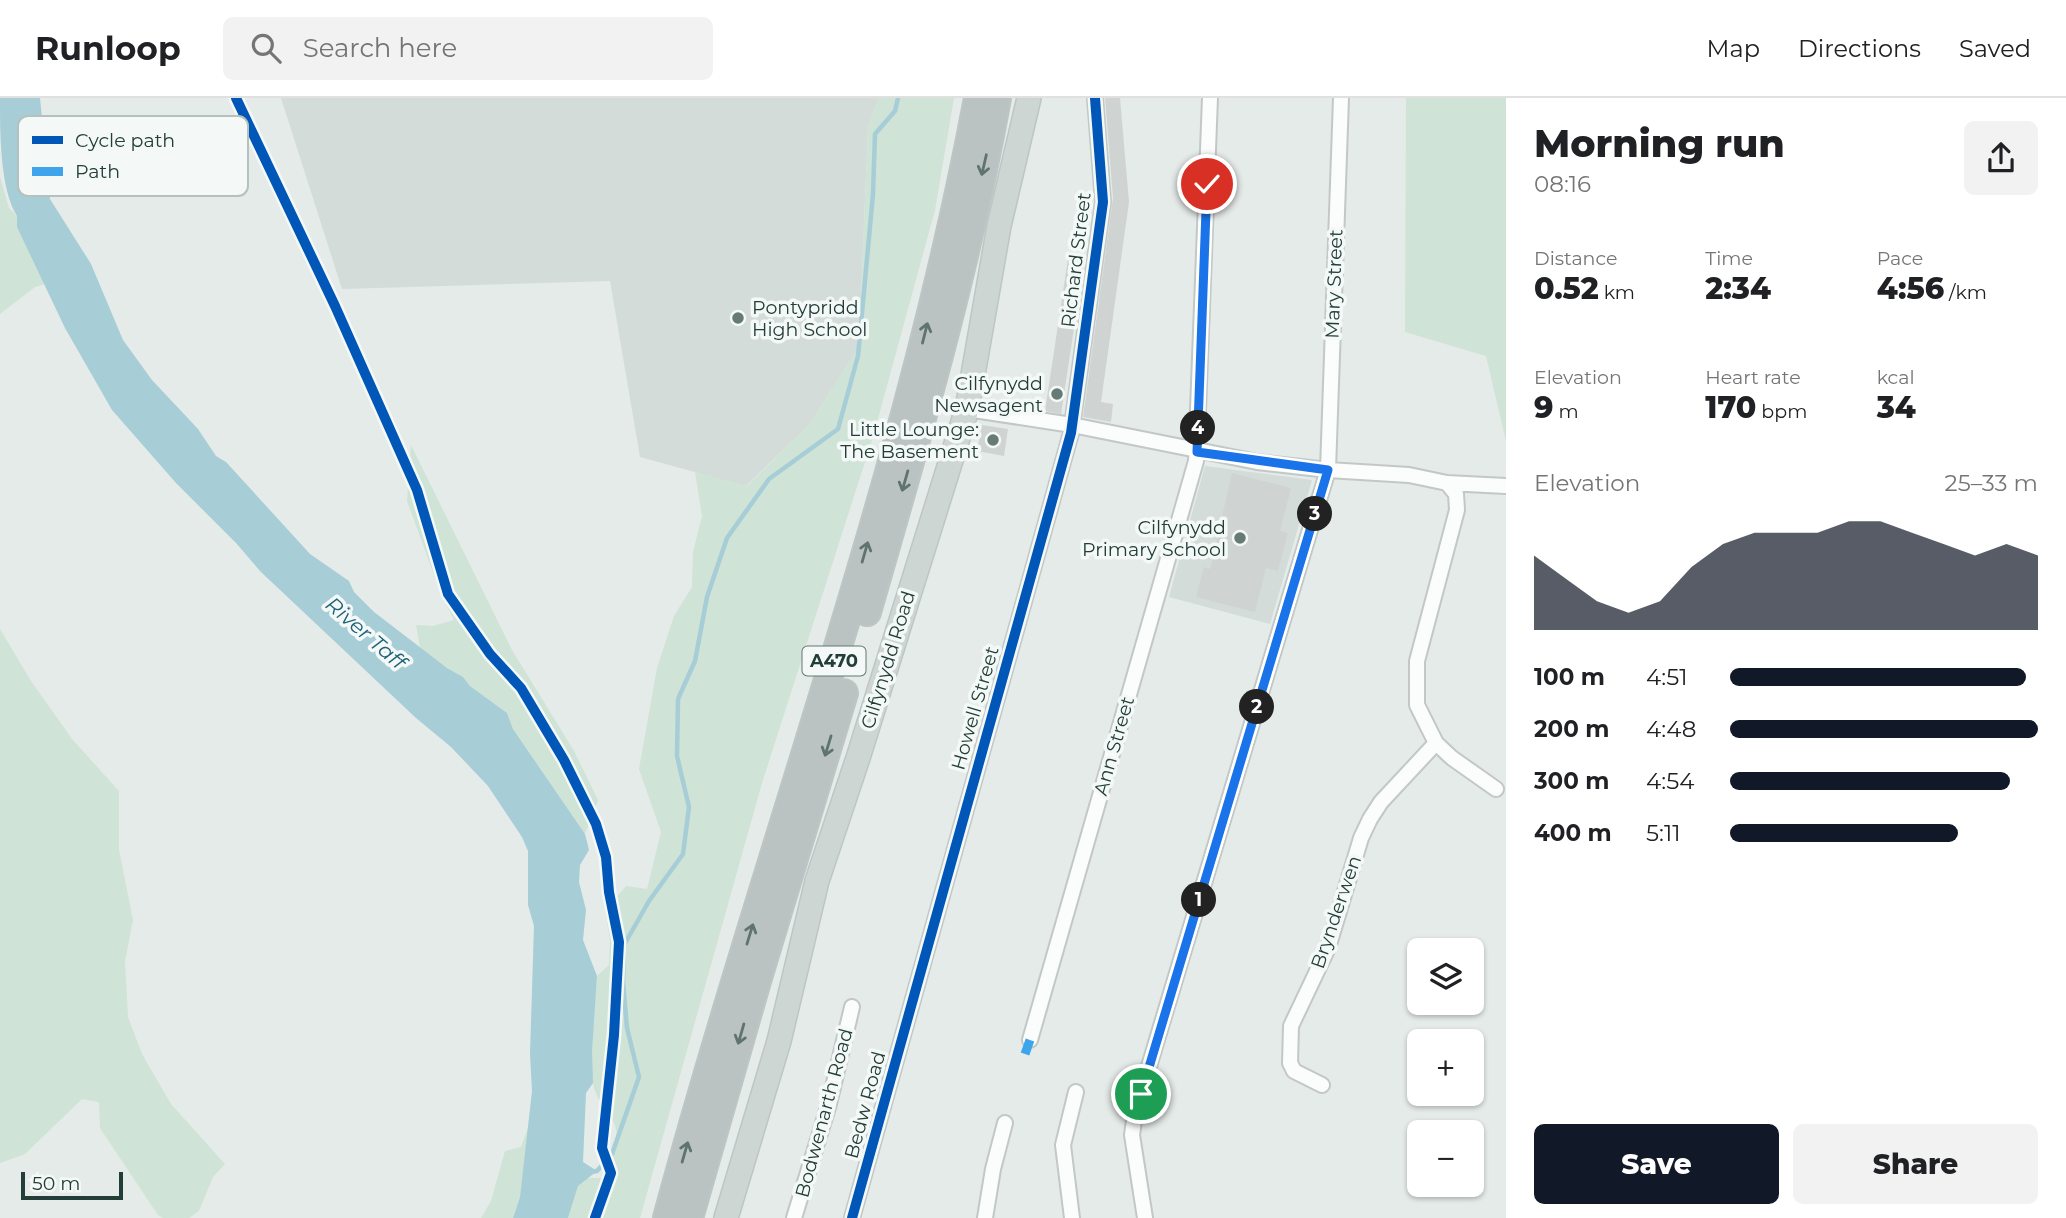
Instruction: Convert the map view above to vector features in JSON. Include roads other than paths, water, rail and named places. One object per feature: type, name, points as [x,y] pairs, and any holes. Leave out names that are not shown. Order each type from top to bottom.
[{"type":"highway","name":"A470","points":[[667,1218],[740,967],[830,674],[907,404],[966,160],[978,98]]},
{"type":"highway","name":"A470","points":[[689,1218],[927,406],[986,156],[997,98]]},
{"type":"main road","name":"Cilfynydd Road","points":[[726,1218],[779,1041],[817,881],[967,408],[999,226],[1029,98]]},
{"type":"street","name":"Richard Street","points":[[1072,425],[1103,202],[1095,98]]},
{"type":"street","name":"Ann Street","points":[[1030,1040],[1197,452],[1210,98]]},
{"type":"street","name":"Mary Street","points":[[1145,1218],[1132,1135],[1135,1113],[1328,470],[1341,98]]},
{"type":"street","points":[[967,408],[1072,425],[1197,452],[1328,470],[1393,472],[1447,484],[1506,486]]},
{"type":"street","name":"Howell Street","points":[[911,1000],[1072,425]]},
{"type":"street","points":[[1447,484],[1456,494],[1457,510],[1417,662],[1417,705],[1436,743],[1452,758],[1496,789]]},
{"type":"street","name":"Brynderwen","points":[[1322,1085],[1294,1071],[1290,1063],[1291,1026],[1328,948],[1361,838],[1370,819],[1381,802],[1436,743]]},
{"type":"street","name":"Bedw Road","points":[[852,1218],[911,1000]]},
{"type":"street","name":"Bodwenarth Road","points":[[794,1218],[826,1115],[852,1007]]},
{"type":"street","points":[[1072,1218],[1063,1145],[1076,1092]]},
{"type":"street","points":[[985,1218],[993,1169],[1005,1123]]},
{"type":"water","name":"River Taff","points":[[0,98],[40,98],[42,116],[18,116],[18,196],[50,196],[91,264],[123,340],[152,380],[198,429],[216,456],[226,462],[310,554],[349,581],[354,592],[374,612],[507,713],[513,729],[585,834],[589,850],[580,865],[579,882],[586,910],[583,940],[597,976],[592,1051],[593,1083],[586,1093],[583,1162],[597,1171],[578,1186],[568,1218],[513,1218],[520,1197],[532,1091],[530,1054],[534,926],[528,905],[528,851],[522,837],[488,786],[451,747],[416,718],[261,572],[176,483],[112,410],[65,328],[17,227],[17,216],[11,205],[4,176]]},
{"type":"waterway","points":[[591,1172],[597,1171],[612,1154],[639,1077],[627,1028],[623,982],[624,945],[649,901],[683,854],[689,807],[677,756],[678,699],[695,661],[707,597],[727,538],[769,479],[838,429],[858,356],[873,194],[875,134],[895,111],[898,98]]},
{"type":"place","name":"Pontypridd High School","points":[[738,318]]},
{"type":"place","name":"Cilfynydd Newsagent","points":[[1057,394]]},
{"type":"place","name":"Little Lounge: The Basement","points":[[993,440]]},
{"type":"place","name":"Cilfynydd Primary School","points":[[1240,538]]}]
